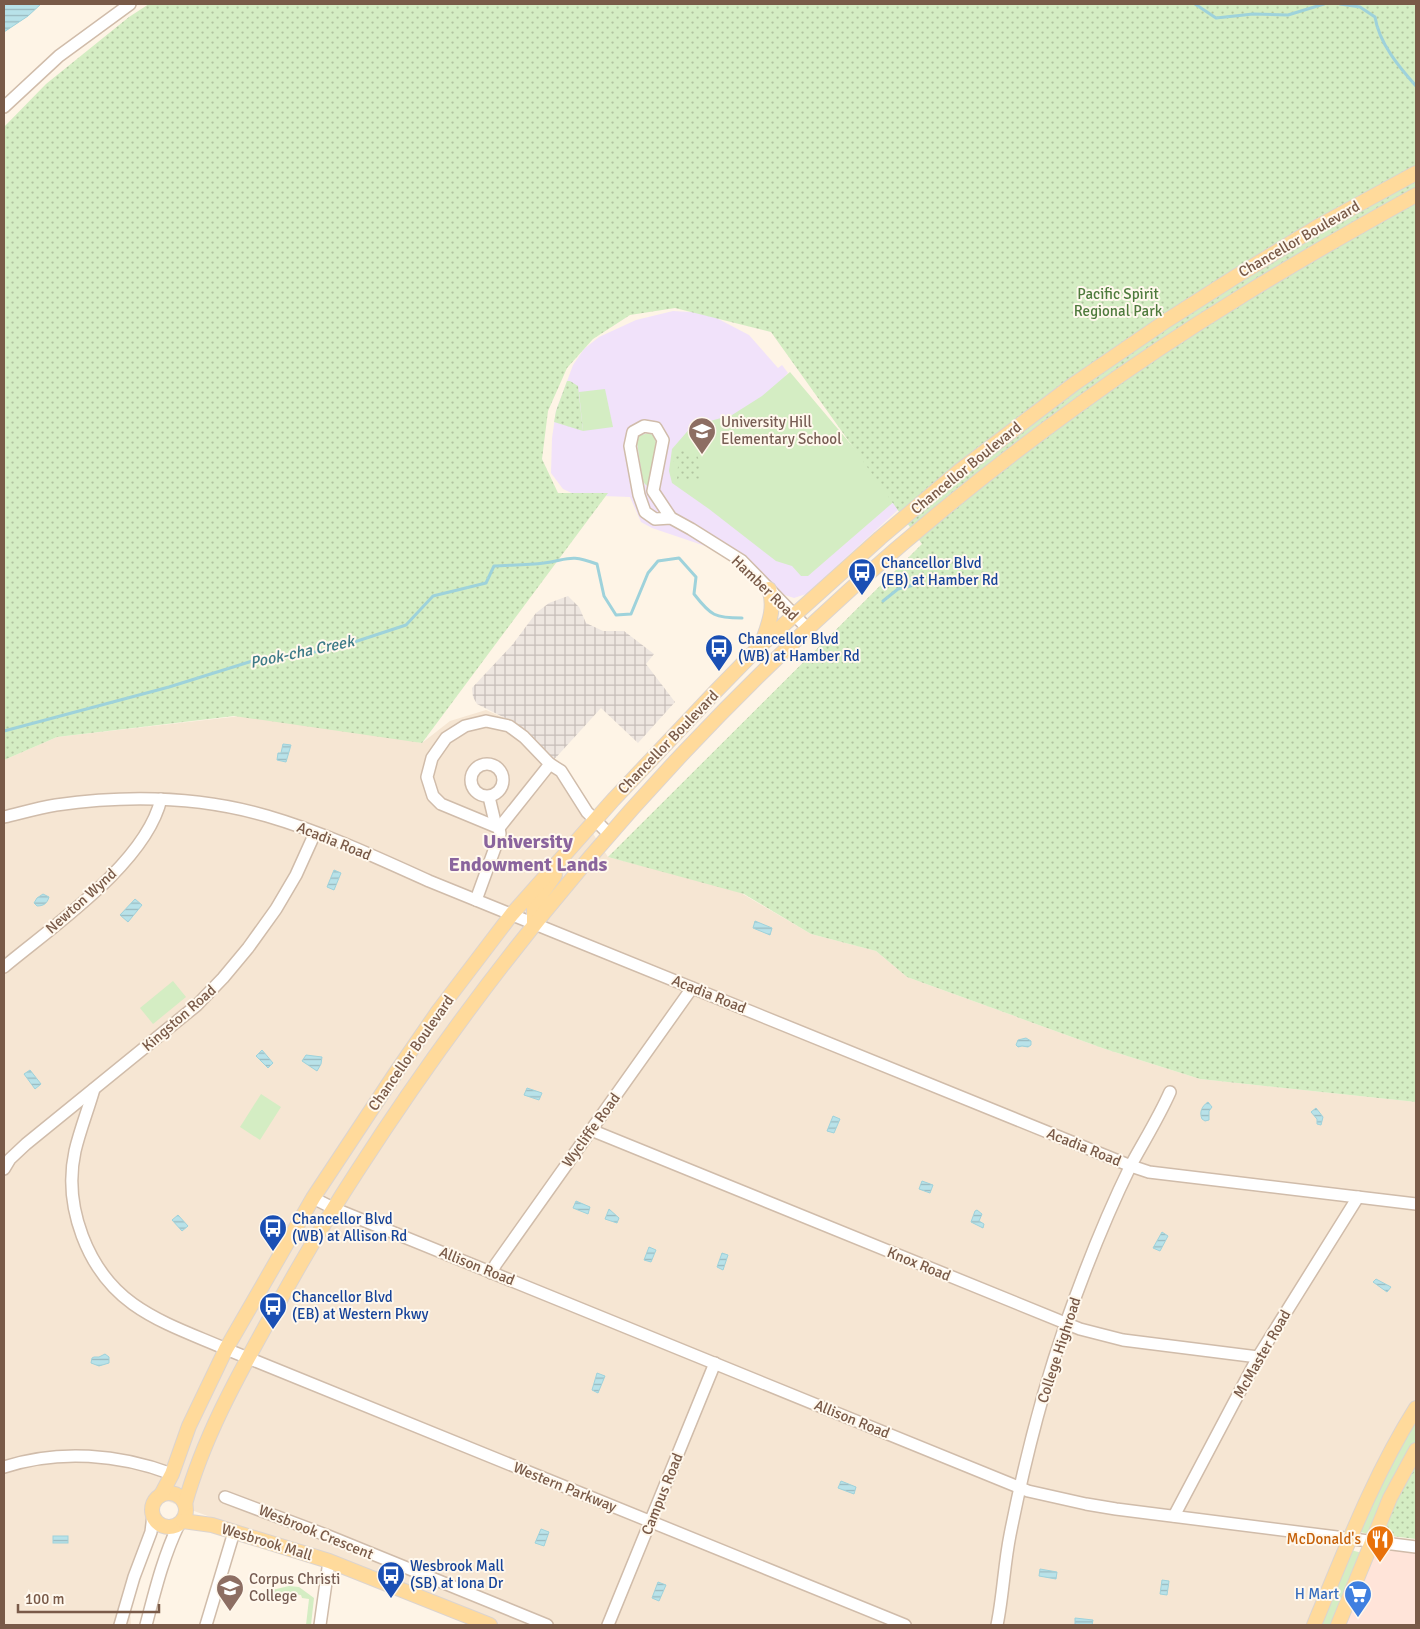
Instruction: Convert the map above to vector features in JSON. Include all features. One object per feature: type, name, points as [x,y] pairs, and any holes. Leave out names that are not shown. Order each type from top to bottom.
[{"type":"main road","name":"Chancellor Boulevard","points":[[161,1495],[172,1474],[189,1426],[226,1348],[313,1198],[415,1045],[512,914],[595,820],[761,645],[794,614],[959,471],[1074,384],[1235,276],[1317,227],[1416,173]]},
{"type":"main road","name":"Chancellor Boulevard","points":[[183,1515],[197,1466],[211,1432],[248,1358],[332,1208],[397,1109],[469,1008],[534,923],[675,761],[749,683],[807,628],[942,510],[1082,402],[1248,292],[1328,243],[1416,195]]},
{"type":"main road","points":[[761,645],[773,611],[769,589]]},
{"type":"main road","points":[[534,923],[534,905],[550,883],[573,844]]},
{"type":"main road","points":[[1314,1625],[1379,1473],[1416,1408]]},
{"type":"main road","points":[[1338,1625],[1372,1541],[1403,1473],[1416,1450]]},
{"type":"main road","points":[[166,1493],[178,1495],[183,1515],[174,1527],[163,1526],[159,1524],[153,1515],[153,1504],[161,1495],[166,1493]]},
{"type":"main road","name":"Wesbrook Mall","points":[[183,1515],[329,1561],[490,1625]]},
{"type":"street","points":[[4,107],[59,56],[130,4]]},
{"type":"street","name":"Hamber Road","points":[[671,518],[655,518],[645,512],[640,495],[630,446],[633,432],[644,426],[656,428],[663,440],[653,491],[671,518],[742,561],[807,628]]},
{"type":"street","points":[[640,495],[653,491]]},
{"type":"street","points":[[499,828],[441,804],[433,796],[427,777],[432,758],[446,738],[465,726],[486,721],[509,726],[524,737],[550,764],[561,771],[586,809],[610,835]]},
{"type":"street","points":[[499,828],[550,764]]},
{"type":"street","points":[[476,900],[500,834],[489,797]]},
{"type":"street","name":"Acadia Road","points":[[4,818],[64,804],[134,798],[206,803],[247,811],[315,833],[1131,1166],[1149,1172],[1416,1204]]},
{"type":"street","name":"Newton Wynd","points":[[4,967],[98,890],[115,872],[149,828],[158,812],[161,799]]},
{"type":"street","name":"Kingston Road","points":[[4,1169],[10,1159],[26,1144],[196,1005],[223,978],[248,948],[276,909],[296,875],[315,833]]},
{"type":"street","name":"Wycliffe Road","points":[[491,1273],[692,988]]},
{"type":"street","name":"Western Parkway","points":[[94,1089],[75,1152],[73,1181],[75,1210],[81,1233],[90,1253],[115,1288],[134,1304],[164,1322],[248,1358],[904,1625]]},
{"type":"street","name":"College Highroad","points":[[997,1625],[1010,1537],[1020,1489],[1045,1392],[1066,1324],[1088,1264],[1131,1166],[1170,1092]]},
{"type":"street","name":"Knox Road","points":[[591,1130],[1066,1324],[1123,1340],[1258,1357]]},
{"type":"street","name":"McMaster Road","points":[[1174,1516],[1258,1357],[1358,1197]]},
{"type":"street","name":"Allison Road","points":[[313,1198],[332,1208],[1020,1489],[1086,1504],[1416,1546]]},
{"type":"street","name":"Campus Road","points":[[608,1625],[715,1363]]},
{"type":"street","points":[[4,1467],[48,1458],[84,1456],[130,1461],[172,1474]]},
{"type":"street","name":"Wesbrook Crescent","points":[[225,1496],[547,1625]]},
{"type":"street","points":[[120,1625],[134,1577],[151,1532],[153,1515]]},
{"type":"street","name":"Chancellor Boulevard","points":[[146,1625],[169,1543],[183,1515]]},
{"type":"street","points":[[206,1625],[234,1532]]},
{"type":"street","points":[[320,1625],[329,1561]]},
{"type":"shaded area","name":"University Hill Elementary School","points":[[673,311],[707,313],[749,335],[778,368],[782,365],[788,373],[785,376],[899,509],[806,594],[794,598],[766,589],[744,569],[717,550],[652,528],[641,522],[630,497],[576,495],[563,489],[551,473],[552,438],[556,411],[573,365],[584,349],[599,337],[636,320]]},
{"type":"shaded area","points":[[568,596],[579,607],[586,623],[603,631],[624,631],[654,654],[646,664],[675,702],[638,743],[601,708],[550,764],[509,720],[477,704],[473,697],[472,688],[513,644],[536,613],[549,603]]},
{"type":"shaded area","points":[[486,710],[509,720],[553,771],[608,857],[736,890],[811,934],[876,951],[907,977],[1105,1049],[1200,1079],[1416,1102],[1416,1399],[1397,1429],[1347,1530],[1341,1531],[1188,1513],[1180,1523],[1338,1543],[1340,1546],[1309,1625],[490,1625],[156,1497],[128,1581],[131,1625],[4,1625],[4,760],[57,737],[266,713],[422,743],[450,721]]},
{"type":"shaded area","points":[[1380,1547],[1416,1551],[1416,1625],[1343,1625],[1374,1550]]},
{"type":"green space","name":"Pacific Spirit Regional Park","points":[[149,4],[1416,4],[1416,1102],[1200,1079],[1105,1049],[907,977],[876,951],[811,934],[744,894],[608,857],[922,544],[771,332],[675,308],[630,315],[593,339],[567,368],[548,411],[542,459],[558,493],[608,493],[422,743],[234,716],[57,737],[4,760],[4,127],[46,84],[129,17]]},
{"type":"green space","points":[[790,372],[897,499],[808,576],[801,576],[792,566],[776,561],[672,483],[669,471],[672,449],[692,426],[732,415],[762,396]]},
{"type":"green space","points":[[567,381],[578,386],[583,431],[554,422]]},
{"type":"green space","points":[[605,389],[613,427],[583,431],[579,392]]},
{"type":"green space","points":[[648,433],[653,435],[656,442],[650,483],[647,486],[643,482],[637,443],[639,436]]},
{"type":"green space","points":[[685,449],[690,454],[697,455],[701,465],[699,479],[693,478],[690,481],[677,480],[678,466],[673,461],[675,452]]},
{"type":"green space","points":[[173,981],[186,997],[153,1024],[140,1008]]},
{"type":"green space","points":[[261,1094],[281,1107],[260,1140],[240,1127]]},
{"type":"green space","points":[[1416,1416],[1416,1445],[1370,1534],[1360,1532],[1367,1511]]},
{"type":"green space","points":[[1416,1463],[1416,1539],[1391,1536],[1384,1528],[1391,1510]]},
{"type":"green space","points":[[1351,1550],[1362,1553],[1333,1625],[1320,1625]]},
{"type":"green space","points":[[289,1586],[299,1587],[314,1598],[311,1625],[306,1625],[309,1599],[302,1598],[301,1595],[285,1593],[284,1596],[278,1596],[276,1599],[266,1598],[272,1590]]},
{"type":"water","points":[[4,4],[41,4],[28,16],[4,32]]},
{"type":"water","points":[[283,744],[291,745],[286,762],[277,760],[278,753],[281,753]]},
{"type":"water","points":[[334,870],[341,873],[334,890],[327,887]]},
{"type":"water","points":[[43,894],[49,897],[47,901],[41,906],[37,906],[34,903]]},
{"type":"water","points":[[135,899],[142,905],[128,922],[120,915]]},
{"type":"water","points":[[755,921],[772,928],[770,935],[753,928]]},
{"type":"water","points":[[1026,1038],[1031,1041],[1031,1045],[1028,1047],[1018,1047],[1016,1045],[1018,1040]]},
{"type":"water","points":[[262,1050],[273,1063],[268,1068],[256,1056]]},
{"type":"water","points":[[306,1055],[322,1057],[317,1071],[302,1061]]},
{"type":"water","points":[[30,1070],[41,1084],[35,1089],[24,1074]]},
{"type":"water","points":[[527,1088],[542,1093],[539,1100],[524,1095]]},
{"type":"water","points":[[1208,1102],[1212,1107],[1209,1111],[1209,1120],[1205,1121],[1202,1119],[1201,1112]]},
{"type":"water","points":[[1316,1108],[1323,1117],[1321,1125],[1317,1124],[1317,1119],[1311,1112]]},
{"type":"water","points":[[833,1116],[840,1119],[834,1133],[827,1131]]},
{"type":"water","points":[[922,1181],[933,1185],[930,1193],[919,1189]]},
{"type":"water","points":[[576,1201],[590,1207],[588,1214],[573,1208]]},
{"type":"water","points":[[609,1209],[619,1218],[617,1223],[605,1219]]},
{"type":"water","points":[[977,1210],[982,1214],[979,1221],[984,1224],[983,1228],[971,1222]]},
{"type":"water","points":[[178,1215],[188,1226],[182,1231],[172,1220]]},
{"type":"water","points":[[1162,1232],[1168,1236],[1160,1251],[1153,1248]]},
{"type":"water","points":[[649,1247],[656,1250],[651,1262],[644,1260]]},
{"type":"water","points":[[722,1253],[728,1255],[723,1270],[717,1267]]},
{"type":"water","points":[[1376,1279],[1391,1287],[1387,1292],[1373,1282]]},
{"type":"water","points":[[105,1354],[109,1357],[109,1363],[99,1366],[91,1363],[92,1358]]},
{"type":"water","points":[[597,1373],[605,1376],[598,1393],[592,1390]]},
{"type":"water","points":[[841,1481],[856,1487],[854,1494],[838,1488]]},
{"type":"water","points":[[541,1529],[549,1532],[544,1546],[535,1543]]},
{"type":"water","points":[[53,1536],[68,1536],[68,1543],[53,1543]]},
{"type":"water","points":[[1040,1569],[1057,1572],[1056,1579],[1039,1576]]},
{"type":"water","points":[[1162,1580],[1169,1581],[1167,1595],[1160,1594]]},
{"type":"water","points":[[658,1582],[666,1585],[659,1601],[652,1598]]},
{"type":"water","points":[[1075,1618],[1093,1620],[1092,1625],[1075,1625]]},
{"type":"waterway","points":[[1195,4],[1216,18],[1253,14],[1288,15],[1324,4]]},
{"type":"waterway","points":[[1340,4],[1360,7],[1375,17],[1385,45],[1416,86]]},
{"type":"waterway","name":"Pook-cha Creek","points":[[4,731],[169,687],[259,659],[330,650],[406,625],[433,596],[486,583],[494,566],[538,564],[570,558],[597,564],[604,596],[616,615],[631,614],[648,573],[658,561],[679,558],[696,577],[694,594],[705,607],[719,616],[742,618]]},
{"type":"waterway","name":"Pook-cha Creek","points":[[883,601],[898,589],[918,584]]},
{"type":"place","name":"University Hill Elementary School","points":[[702,455]]},
{"type":"place","name":"Chancellor Blvd (EB) at Hamber Rd","points":[[862,596]]},
{"type":"place","name":"Chancellor Blvd (WB) at Hamber Rd","points":[[719,672]]},
{"type":"place","name":"Chancellor Blvd (WB) at Allison Rd","points":[[273,1252]]},
{"type":"place","name":"Chancellor Blvd (EB) at Western Pkwy","points":[[273,1330]]},
{"type":"place","name":"McDonald's","points":[[1380,1563]]},
{"type":"place","name":"Wesbrook Mall (SB) at Iona Dr","points":[[391,1599]]},
{"type":"place","name":"Corpus Christi College","points":[[230,1612]]},
{"type":"place","name":"H Mart","points":[[1358,1618]]},
{"type":"district","name":"University Endowment Lands","points":[[528,852]]}]
